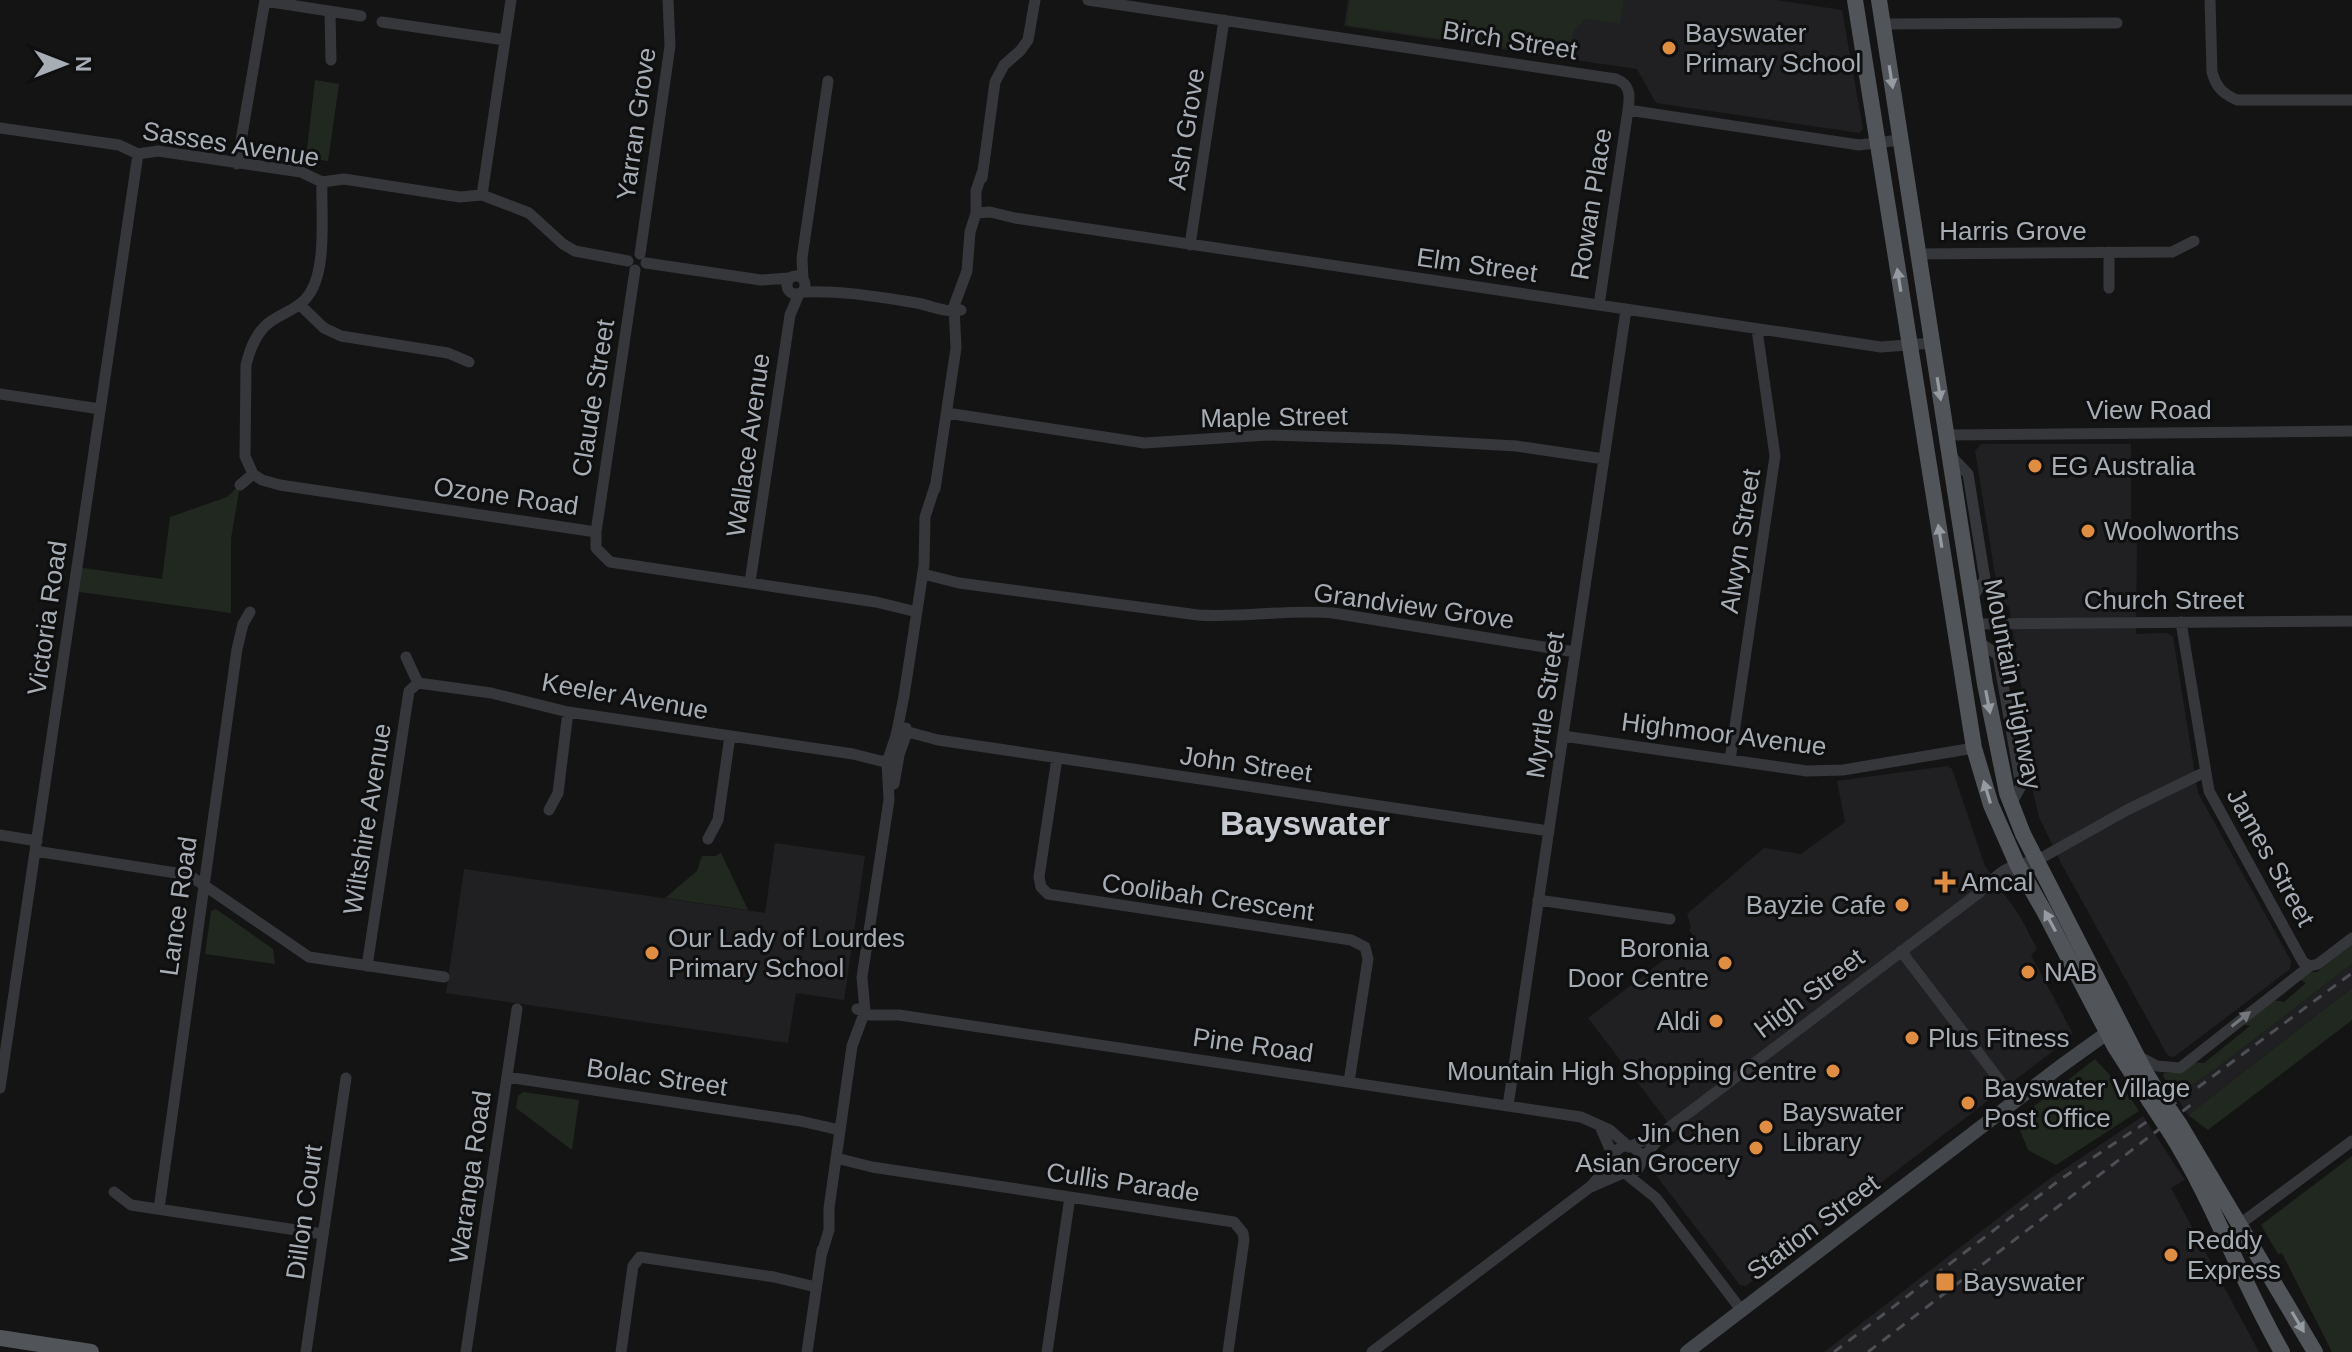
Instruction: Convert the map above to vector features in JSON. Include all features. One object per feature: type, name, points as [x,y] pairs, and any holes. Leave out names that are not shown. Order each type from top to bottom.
[{"type":"main road","name":"Mountain Highway","points":[[1855,0],[1974,748],[1991,805],[2018,867],[2154,1096],[2240,1224],[2315,1352]]},
{"type":"main road","name":"Mountain Highway","points":[[1879,0],[1996,745],[2011,804],[2036,861],[2114,1028],[2136,1054],[2154,1096]]},
{"type":"main road","name":"Station Street","points":[[1687,1352],[2114,1028]]},
{"type":"main road","name":"Mountain Highway","points":[[2175,1128],[2282,1352]]},
{"type":"main road","points":[[2240,1224],[2232,1230],[2273,1337]]},
{"type":"main road","points":[[10,1344],[91,1352]]},
{"type":"street","points":[[482,195],[511,0]]},
{"type":"street","name":"Yarran Grove","points":[[643,258],[670,46],[668,0]]},
{"type":"street","points":[[956,309],[968,291],[970,232],[980,214],[976,191],[982,173],[995,82],[1004,65],[1028,40],[1035,0]]},
{"type":"street","name":"Birch Street","points":[[1088,0],[1616,79],[1625,84],[1629,91],[1628,110]]},
{"type":"street","points":[[2210,0],[2212,72],[2214,82],[2225,95],[2237,100],[2352,100]]},
{"type":"street","points":[[237,164],[265,1],[361,16]]},
{"type":"street","points":[[330,12],[331,60]]},
{"type":"street","name":"Ash Grove","points":[[1190,245],[1224,20]]},
{"type":"street","points":[[382,22],[505,40]]},
{"type":"street","points":[[1883,24],[2117,23]]},
{"type":"street","points":[[796,285],[828,81]]},
{"type":"street","points":[[1628,110],[1859,145],[1900,140]]},
{"type":"street","name":"Rowan Place","points":[[1599,305],[1628,110]]},
{"type":"street","name":"Sasses Avenue","points":[[0,128],[119,145],[138,154],[158,151],[301,172],[322,182],[344,179],[460,197],[482,195],[529,213],[570,248],[631,266]]},
{"type":"street","name":"Victoria Road","points":[[0,1088],[138,154]]},
{"type":"street","points":[[240,485],[253,474],[247,462],[245,446],[246,365],[263,329],[300,305],[310,293],[319,270],[322,182]]},
{"type":"street","name":"Elm Street","points":[[980,214],[1881,347],[1932,343]]},
{"type":"street","name":"Harris Grove","points":[[1918,254],[2172,252],[2194,241]]},
{"type":"street","name":"Harris Grove","points":[[2109,252],[2109,288]]},
{"type":"street","points":[[631,266],[632,254],[761,280],[956,309]]},
{"type":"street","name":"Claude Street","points":[[596,532],[631,266]]},
{"type":"street","name":"Wallace Avenue","points":[[750,582],[796,285]]},
{"type":"street","points":[[300,305],[324,328],[341,336],[448,353],[469,362]]},
{"type":"street","points":[[807,1352],[821,1256],[823,1210],[835,1166],[852,1046],[851,1029],[862,1010],[857,991],[862,977],[889,800],[891,759],[903,735],[904,696],[923,573],[932,538],[936,483],[956,348],[962,329],[956,309]]},
{"type":"street","name":"Myrtle Street","points":[[1508,1106],[1626,310]]},
{"type":"street","name":"Alwyn Street","points":[[1730,760],[1775,456],[1757,330]]},
{"type":"street","points":[[0,394],[100,409]]},
{"type":"street","name":"Maple Street","points":[[947,413],[1144,443],[1268,435],[1379,438],[1516,446],[1604,459]]},
{"type":"street","name":"View Road","points":[[1947,435],[2352,431]]},
{"type":"street","name":"Ozone Road","points":[[253,474],[280,485],[596,532],[596,548],[610,562],[917,608]]},
{"type":"street","name":"Grandview Grove","points":[[923,573],[959,583],[1198,615],[1229,617],[1305,611],[1333,613],[1575,652]]},
{"type":"street","name":"Lance Road","points":[[159,1209],[237,649],[243,624],[250,612]]},
{"type":"street","name":"Church Street","points":[[1976,624],[2352,621]]},
{"type":"street","name":"James Street","points":[[2181,622],[2209,791],[2303,962],[2310,966]]},
{"type":"street","points":[[406,657],[418,683]]},
{"type":"street","name":"Keeler Avenue","points":[[418,683],[491,693],[568,712],[891,759]]},
{"type":"street","name":"Wiltshire Avenue","points":[[367,966],[409,691],[418,683]]},
{"type":"street","points":[[549,810],[558,793],[568,712]]},
{"type":"street","name":"John Street","points":[[903,735],[1549,831]]},
{"type":"street","points":[[708,839],[718,820],[730,736]]},
{"type":"street","name":"Highmoor Avenue","points":[[1563,736],[1823,771],[1974,748]]},
{"type":"street","name":"Coolibah Crescent","points":[[1057,758],[1039,877],[1041,887],[1048,894],[1351,940],[1365,947],[1368,959],[1349,1082]]},
{"type":"street","name":"High Street","points":[[1629,1146],[1666,1130],[1901,951],[2018,867],[2036,861],[2205,772]]},
{"type":"street","points":[[0,835],[36,846],[189,875],[309,957],[444,977]]},
{"type":"street","points":[[1538,900],[1670,919]]},
{"type":"street","points":[[2136,1054],[2157,1066],[2180,1068],[2310,966],[2318,964],[2352,938]]},
{"type":"street","points":[[1901,951],[2016,1102]]},
{"type":"street","name":"Waranga Road","points":[[466,1352],[517,1009]]},
{"type":"street","name":"Pine Road","points":[[862,1010],[1581,1117],[1610,1130],[1629,1146]]},
{"type":"street","name":"Bolac Street","points":[[507,1077],[840,1127]]},
{"type":"street","name":"Dillon Court","points":[[306,1352],[346,1078]]},
{"type":"street","points":[[1599,1126],[1624,1174],[1656,1198]]},
{"type":"street","name":"High Street","points":[[1641,1162],[1666,1130]]},
{"type":"street","points":[[2240,1224],[2352,1141]]},
{"type":"street","points":[[1372,1352],[1590,1187],[1619,1150],[1629,1146],[1635,1149],[1656,1198],[1742,1311]]},
{"type":"street","points":[[1590,1187],[1635,1172],[1641,1162]]},
{"type":"street","name":"Cullis Parade","points":[[835,1166],[872,1167],[1234,1222],[1244,1240],[1228,1352]]},
{"type":"street","points":[[114,1192],[131,1205],[323,1234]]},
{"type":"street","points":[[1047,1352],[1070,1197]]},
{"type":"street","points":[[621,1352],[633,1266],[640,1257],[817,1283]]},
{"type":"shaded area","name":"Bayswater Primary School","points":[[1348,0],[1777,0],[1842,10],[1863,129],[1859,133],[1656,103],[1637,69],[1344,26]]},
{"type":"shaded area","points":[[1350,0],[1624,0],[1620,24],[1585,19],[1573,32],[1570,57],[1346,25]]},
{"type":"shaded area","points":[[315,80],[339,84],[328,161],[306,158]]},
{"type":"shaded area","points":[[1981,444],[2131,444],[2131,539],[2137,539],[2136,634],[2167,633],[2173,637],[2198,793],[2291,961],[2290,969],[2174,1057],[2168,1056],[2061,863],[2039,817],[2032,787],[2040,784],[2032,754],[2009,607],[1999,599],[1975,451]]},
{"type":"shaded area","points":[[240,485],[231,539],[231,613],[73,591],[76,567],[162,579],[170,517],[227,497]]},
{"type":"shaded area","points":[[1947,766],[1952,769],[1985,866],[2021,918],[2037,949],[2031,955],[2072,1032],[2070,1038],[1746,1286],[1740,1285],[1652,1170],[1652,1159],[1680,1138],[1588,1018],[1694,937],[1689,930],[1687,914],[1764,848],[1801,854],[1845,822],[1837,781]]},
{"type":"shaded area","name":"Our Lady of Lourdes Primary School","points":[[775,843],[865,856],[844,1000],[796,993],[788,1043],[446,993],[464,869],[765,913]]},
{"type":"shaded area","points":[[721,853],[748,910],[665,898],[697,871],[702,856]]},
{"type":"shaded area","points":[[216,909],[273,949],[275,964],[205,954],[211,911]]},
{"type":"shaded area","points":[[2352,945],[2352,964],[2213,1071],[2175,1095],[2164,1073],[2177,1073],[2192,1062],[2204,1063],[2250,1026],[2242,1024],[2273,1000],[2284,1002],[2306,983],[2301,980],[2306,972],[2317,972]]},
{"type":"shaded area","points":[[2352,964],[2352,988],[2188,1115],[2175,1095],[2213,1071]]},
{"type":"shaded area","points":[[2352,988],[2352,1020],[2208,1130],[2188,1115]]},
{"type":"shaded area","points":[[2095,1059],[2139,1111],[2056,1165],[2028,1150],[2016,1120]]},
{"type":"shaded area","points":[[523,1092],[579,1100],[572,1150],[516,1108],[518,1096]]},
{"type":"shaded area","points":[[2143,1116],[2185,1180],[2171,1188],[2259,1352],[1824,1352],[2045,1182]]},
{"type":"shaded area","points":[[2352,1156],[2352,1352],[2332,1352],[2282,1253],[2278,1254],[2261,1225]]},
{"type":"railway","points":[[1834,1352],[2061,1179],[2193,1091],[2352,973]]},
{"type":"railway","points":[[1868,1352],[2192,1104]]},
{"type":"place","name":"Bayswater Primary School","points":[[1669,48]]},
{"type":"place","name":"EG Australia","points":[[2035,466]]},
{"type":"place","name":"Woolworths","points":[[2088,531]]},
{"type":"place","name":"Amcal","points":[[1945,882]]},
{"type":"place","name":"Bayzie Cafe","points":[[1902,905]]},
{"type":"place","name":"Our Lady of Lourdes Primary School","points":[[652,953]]},
{"type":"place","name":"Boronia Door Centre","points":[[1725,963]]},
{"type":"place","name":"NAB","points":[[2028,972]]},
{"type":"place","name":"Aldi","points":[[1716,1021]]},
{"type":"place","name":"Plus Fitness","points":[[1912,1038]]},
{"type":"place","name":"Mountain High Shopping Centre","points":[[1833,1071]]},
{"type":"place","name":"Bayswater Village Post Office","points":[[1968,1103]]},
{"type":"place","name":"Bayswater Library","points":[[1766,1127]]},
{"type":"place","name":"Jin Chen Asian Grocery","points":[[1756,1148]]},
{"type":"place","name":"Reddy Express","points":[[2171,1255]]},
{"type":"place","name":"Bayswater","points":[[1945,1282]]},
{"type":"district","name":"Bayswater","points":[[1305,823]]}]
